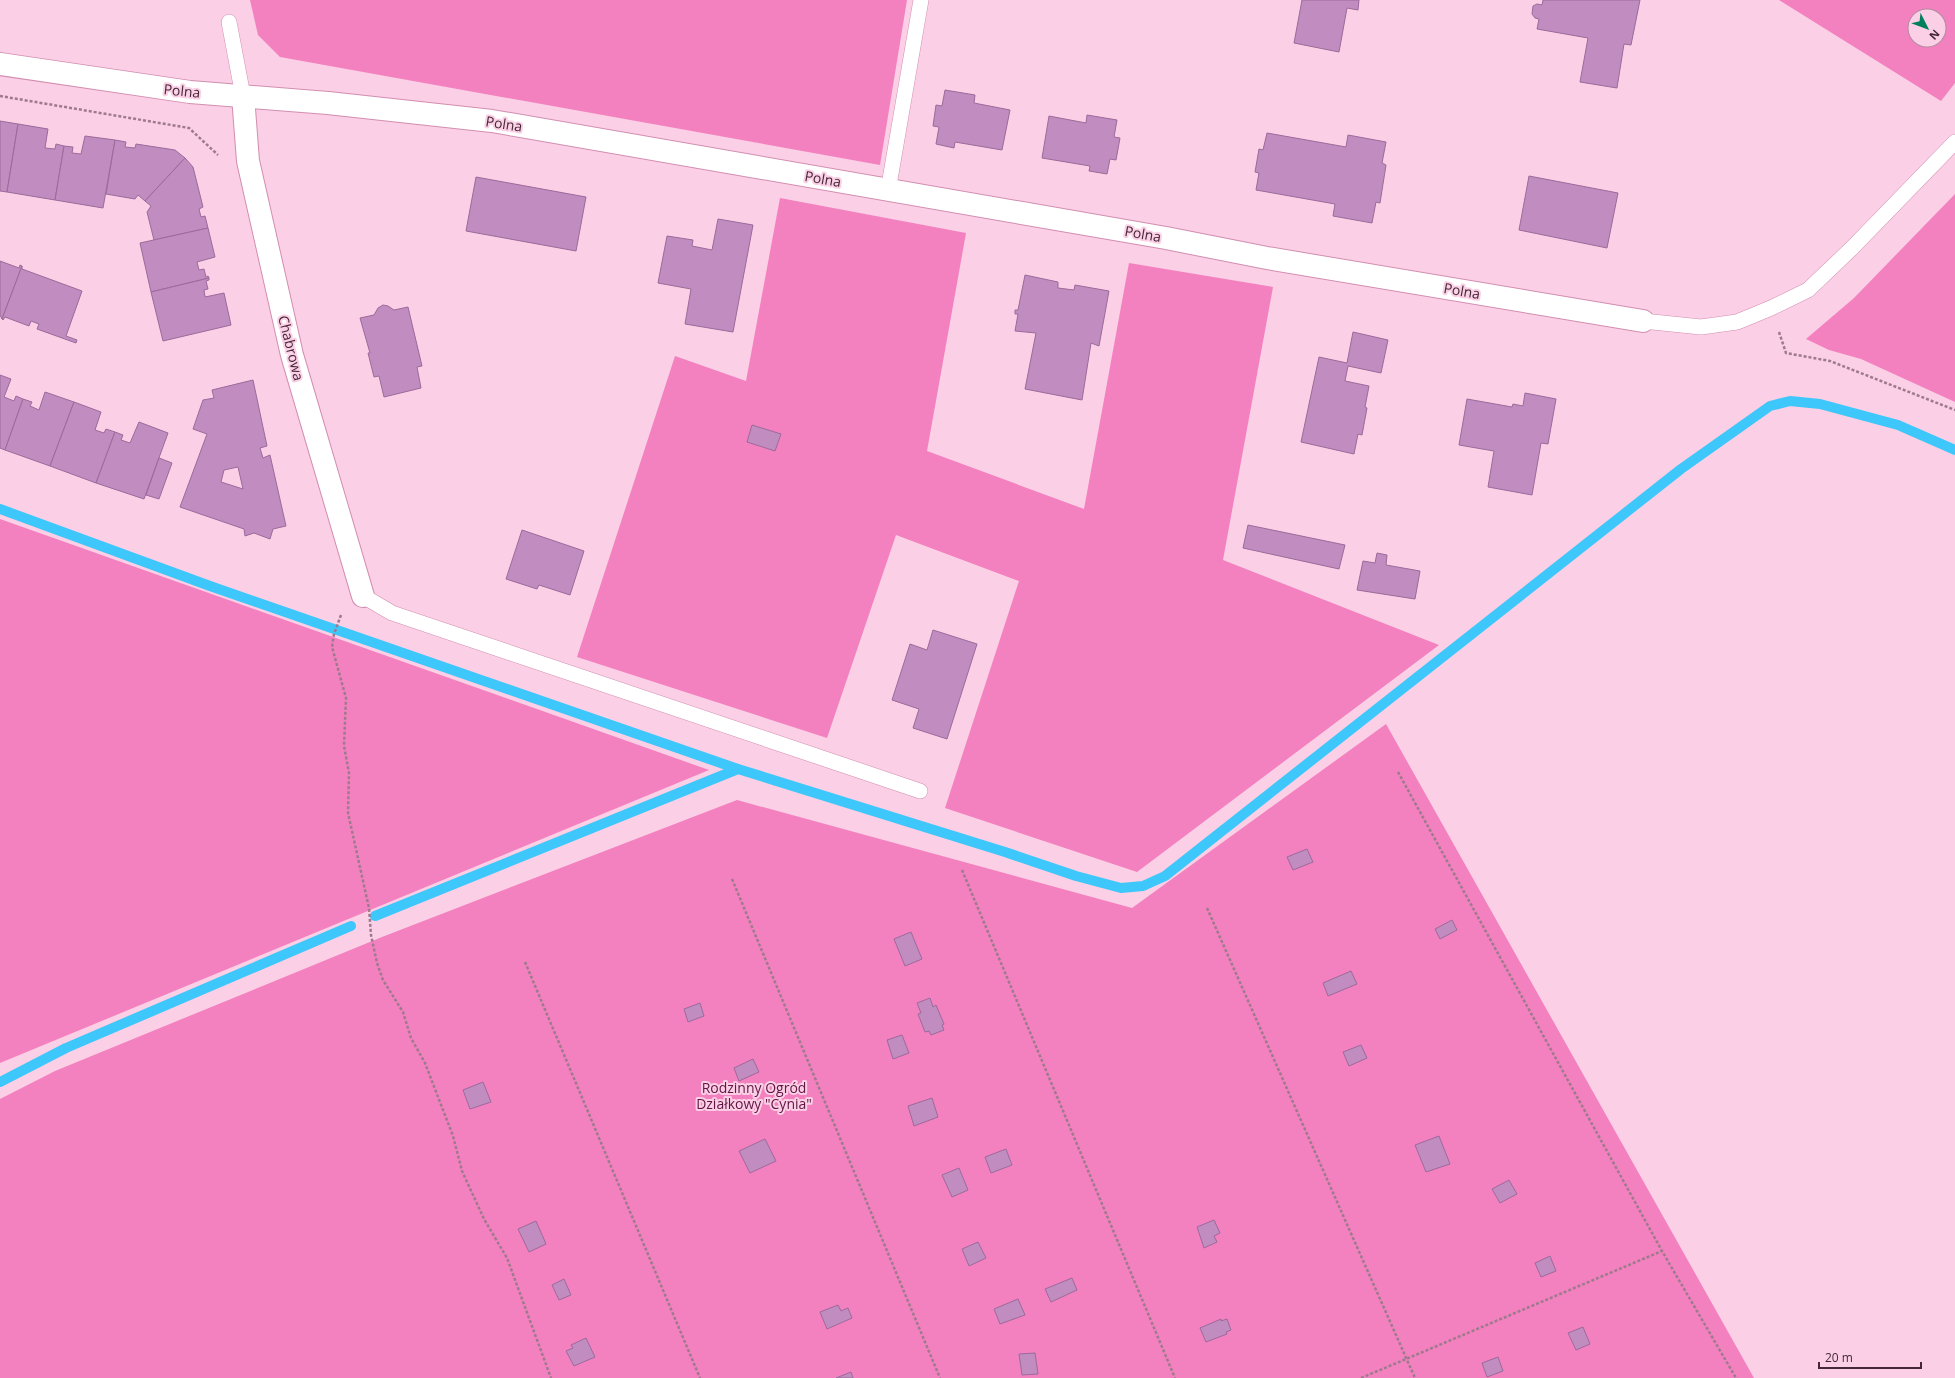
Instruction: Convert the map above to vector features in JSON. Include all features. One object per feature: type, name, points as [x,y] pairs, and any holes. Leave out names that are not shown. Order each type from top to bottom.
[{"type":"street","name":"Polna","points":[[0,64],[190,92],[328,103],[492,121],[888,191],[1160,237],[1266,258],[1643,321]]},
{"type":"street","name":"Chabrowa","points":[[243,96],[248,161],[292,355],[363,596]]},
{"type":"lane","points":[[888,191],[921,0]]},
{"type":"lane","points":[[229,22],[243,96]]},
{"type":"lane","points":[[1643,321],[1701,327],[1737,322],[1771,308],[1808,290],[1852,248],[1955,142]]},
{"type":"lane","points":[[363,596],[392,613],[920,791]]},
{"type":"path","points":[[0,96],[189,128],[217,154],[219,162]]},
{"type":"path","points":[[1786,353],[1830,361],[1955,410]]},
{"type":"path","points":[[336,628],[332,647],[346,698],[344,746],[349,773],[348,813],[369,908],[371,935],[377,963],[383,980],[403,1012],[411,1038],[425,1063],[453,1136],[462,1171],[484,1220],[507,1258],[551,1378]]},
{"type":"path","points":[[1398,772],[1662,1251],[1736,1378]]},
{"type":"path","points":[[962,870],[1175,1378]]},
{"type":"path","points":[[732,879],[940,1378]]},
{"type":"path","points":[[1207,908],[1415,1378]]},
{"type":"path","points":[[525,962],[700,1378]]},
{"type":"path","points":[[1361,1378],[1662,1251]]},
{"type":"green space","points":[[250,0],[907,0],[880,165],[280,57],[258,35]]},
{"type":"green space","points":[[1779,0],[1955,0],[1955,83],[1941,101]]},
{"type":"green space","points":[[1955,194],[1955,402],[1861,359],[1829,350],[1806,339],[1854,298]]},
{"type":"green space","points":[[780,198],[966,233],[927,451],[1084,509],[1129,263],[1273,287],[1223,560],[1439,645],[1137,872],[945,808],[1019,581],[896,535],[827,738],[577,657],[675,356],[746,381]]},
{"type":"green space","points":[[0,519],[709,770],[0,1063]]},
{"type":"green space","name":"Rodzinny Ogród Działkowy \"Cynia\"","points":[[1386,724],[1754,1378],[0,1378],[0,1099],[55,1071],[382,937],[737,800],[1132,908]]},
{"type":"building","points":[[1302,0],[1359,0],[1358,10],[1347,8],[1339,52],[1294,43]]},
{"type":"building","points":[[1543,0],[1640,0],[1631,45],[1624,44],[1617,88],[1580,82],[1588,38],[1537,29],[1539,19],[1535,18],[1532,14],[1533,6],[1537,4],[1542,5]]},
{"type":"building","points":[[945,90],[975,95],[974,103],[1010,110],[1002,150],[955,142],[954,148],[936,144],[939,127],[933,126],[936,105],[942,106]]},
{"type":"building","points":[[1087,115],[1117,120],[1114,137],[1120,138],[1116,160],[1110,159],[1107,174],[1089,171],[1090,166],[1042,158],[1049,116],[1086,123]]},
{"type":"building","points":[[0,121],[18,124],[7,192],[0,191]]},
{"type":"building","points":[[18,124],[48,129],[45,148],[55,149],[56,144],[64,146],[55,200],[7,192]]},
{"type":"building","points":[[1267,133],[1346,147],[1348,135],[1386,142],[1382,163],[1386,165],[1380,203],[1376,202],[1372,223],[1333,216],[1335,204],[1256,190],[1259,173],[1255,172],[1259,149],[1263,150]]},
{"type":"building","points":[[85,136],[115,140],[103,208],[55,200],[64,146],[73,147],[72,153],[81,154]]},
{"type":"building","points":[[115,140],[126,142],[125,147],[135,148],[136,144],[175,150],[185,158],[145,201],[138,195],[135,199],[106,194]]},
{"type":"building","points":[[185,158],[193,167],[203,207],[199,209],[201,217],[205,216],[208,228],[154,240],[147,212],[151,206],[145,201]]},
{"type":"building","points":[[1529,176],[1618,193],[1607,248],[1519,230]]},
{"type":"building","points":[[476,177],[586,197],[576,251],[466,231]]},
{"type":"building","points":[[718,219],[753,225],[733,332],[685,324],[691,289],[658,283],[667,236],[693,240],[692,246],[712,250]]},
{"type":"building","points":[[208,228],[215,257],[197,262],[199,270],[204,269],[206,277],[208,276],[209,278],[151,292],[140,243]]},
{"type":"building","points":[[0,261],[19,268],[20,265],[22,266],[2,319],[0,315]]},
{"type":"building","points":[[22,266],[22,269],[82,291],[66,336],[77,340],[76,343],[37,329],[39,324],[31,321],[29,326],[5,317],[3,320],[2,319]]},
{"type":"building","points":[[1025,275],[1058,282],[1058,288],[1074,290],[1075,285],[1109,291],[1099,346],[1091,343],[1082,400],[1025,389],[1036,333],[1015,331],[1018,314],[1015,314],[1015,310],[1018,310]]},
{"type":"building","points":[[209,278],[209,280],[206,281],[208,289],[204,290],[205,297],[224,293],[231,325],[163,341],[151,292]]},
{"type":"building","points":[[383,305],[394,310],[408,307],[422,366],[417,367],[421,388],[384,397],[379,376],[374,377],[368,353],[370,353],[360,318],[374,315],[378,308]]},
{"type":"building","points":[[1353,332],[1388,340],[1381,373],[1348,366],[1345,381],[1369,386],[1362,435],[1358,434],[1354,454],[1301,442],[1319,357],[1347,363]]},
{"type":"building","points":[[0,375],[11,379],[4,397],[14,401],[16,396],[23,399],[5,450],[0,448]]},
{"type":"building","points":[[253,380],[267,446],[260,448],[263,458],[270,455],[286,526],[273,529],[270,539],[254,533],[245,536],[244,529],[180,507],[207,434],[193,429],[203,400],[214,398],[212,390]],"holes":[[[238,467],[243,489],[221,482],[224,470]]]},
{"type":"building","points":[[45,392],[74,402],[50,466],[5,450],[23,399],[32,402],[30,406],[39,410]]},
{"type":"building","points":[[1525,393],[1556,399],[1548,444],[1541,443],[1532,495],[1488,487],[1494,451],[1459,445],[1467,399],[1512,407],[1513,404],[1523,406]]},
{"type":"building","points":[[74,402],[101,412],[95,430],[104,433],[106,429],[115,432],[96,483],[50,466]]},
{"type":"building","points":[[139,422],[168,433],[144,499],[96,483],[115,432],[123,435],[121,440],[130,443]]},
{"type":"building","points":[[752,425],[781,434],[775,451],[747,442]]},
{"type":"building","points":[[159,458],[172,463],[159,499],[146,495]]},
{"type":"building","points":[[1248,525],[1345,545],[1339,569],[1243,548]]},
{"type":"building","points":[[522,530],[584,551],[570,595],[539,585],[537,589],[506,579]]},
{"type":"building","points":[[1377,553],[1387,555],[1386,565],[1420,571],[1415,599],[1357,590],[1363,561],[1375,563]]},
{"type":"building","points":[[933,630],[977,644],[947,739],[913,728],[919,709],[892,700],[910,644],[927,650]]},
{"type":"building","points":[[1307,849],[1313,862],[1293,870],[1287,857]]},
{"type":"building","points":[[1452,920],[1457,930],[1440,939],[1435,929]]},
{"type":"building","points":[[911,932],[922,959],[905,966],[894,939]]},
{"type":"building","points":[[1351,971],[1357,984],[1328,996],[1323,983]]},
{"type":"building","points":[[930,998],[933,1007],[936,1005],[944,1024],[942,1025],[944,1030],[931,1035],[929,1031],[925,1032],[918,1014],[921,1013],[917,1003]]},
{"type":"building","points":[[700,1003],[704,1016],[688,1022],[684,1009]]},
{"type":"building","points":[[902,1035],[909,1053],[893,1059],[887,1040]]},
{"type":"building","points":[[1361,1045],[1367,1058],[1349,1066],[1343,1052]]},
{"type":"building","points":[[753,1059],[759,1072],[739,1081],[734,1068]]},
{"type":"building","points":[[483,1082],[491,1102],[470,1109],[463,1090]]},
{"type":"building","points":[[932,1098],[938,1117],[914,1126],[908,1106]]},
{"type":"building","points":[[1439,1136],[1450,1164],[1426,1172],[1415,1145]]},
{"type":"building","points":[[765,1139],[776,1161],[750,1173],[739,1151]]},
{"type":"building","points":[[1006,1149],[1012,1165],[991,1173],[985,1157]]},
{"type":"building","points":[[959,1168],[968,1190],[952,1197],[942,1175]]},
{"type":"building","points":[[1509,1180],[1517,1194],[1500,1203],[1492,1189]]},
{"type":"building","points":[[1214,1220],[1220,1233],[1214,1236],[1217,1242],[1204,1248],[1197,1227]]},
{"type":"building","points":[[536,1221],[546,1244],[529,1252],[518,1229]]},
{"type":"building","points":[[978,1242],[986,1258],[969,1266],[962,1249]]},
{"type":"building","points":[[1550,1256],[1556,1271],[1541,1277],[1535,1263]]},
{"type":"building","points":[[1072,1278],[1077,1290],[1051,1302],[1045,1289]]},
{"type":"building","points":[[564,1279],[571,1295],[559,1300],[552,1285]]},
{"type":"building","points":[[1018,1299],[1025,1315],[1000,1324],[994,1309]]},
{"type":"building","points":[[838,1305],[841,1311],[848,1308],[852,1318],[827,1329],[820,1312]]},
{"type":"building","points":[[1221,1319],[1221,1321],[1227,1319],[1231,1330],[1226,1332],[1227,1334],[1206,1342],[1200,1328]]},
{"type":"building","points":[[1583,1327],[1590,1344],[1576,1350],[1568,1333]]},
{"type":"building","points":[[586,1338],[595,1357],[574,1366],[566,1351],[573,1348],[571,1345]]},
{"type":"building","points":[[1035,1353],[1038,1374],[1022,1375],[1019,1354]]},
{"type":"building","points":[[1498,1357],[1503,1371],[1487,1377],[1482,1363]]},
{"type":"building","points":[[851,1372],[853,1378],[836,1378]]},
{"type":"waterway","points":[[0,509],[210,586],[738,769],[1005,852],[1076,876],[1121,888],[1143,886],[1165,876],[1681,469],[1770,406],[1790,401],[1820,404],[1898,425],[1955,450]]},
{"type":"waterway","points":[[375,916],[738,769]]},
{"type":"waterway","points":[[0,1082],[66,1048],[351,926]]}]
